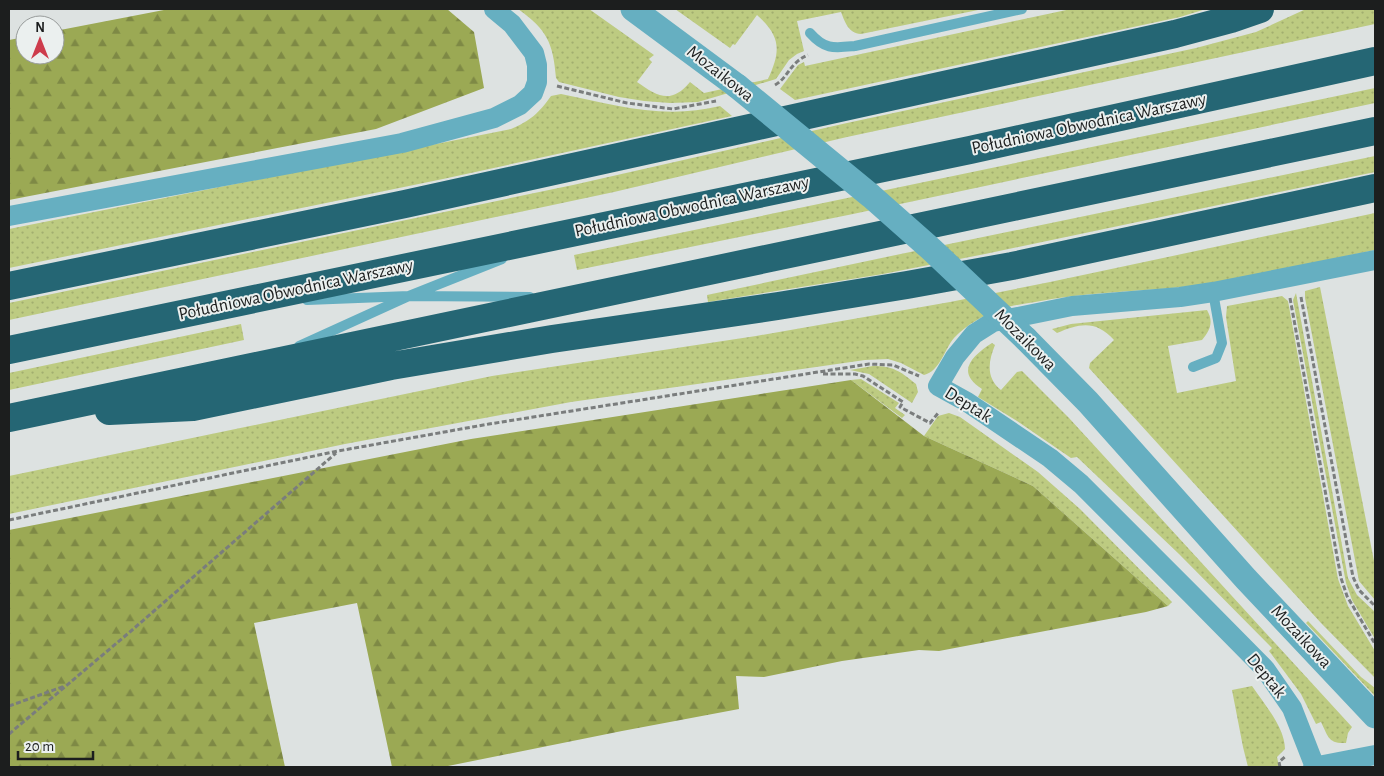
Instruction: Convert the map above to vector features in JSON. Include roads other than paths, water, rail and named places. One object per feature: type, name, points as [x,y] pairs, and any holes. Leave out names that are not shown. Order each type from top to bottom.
[{"type":"highway","points":[[9,286],[405,204],[1146,41],[1231,20],[1260,9]]},
{"type":"highway","name":"Południowa Obwodnica Warszawy","points":[[9,350],[970,150],[1367,61]]},
{"type":"highway","points":[[17,417],[1375,131]]},
{"type":"highway","points":[[17,417],[193,407],[401,364],[552,339],[917,284],[1012,266],[1375,188]]},
{"type":"street","points":[[9,216],[402,143],[494,118],[520,105],[533,93],[537,82],[537,65],[534,53],[512,24],[494,9]]},
{"type":"street","name":"Mozaikowa","points":[[633,9],[728,93],[871,196],[931,249],[1026,339],[1088,402],[1246,579],[1375,716]]},
{"type":"street","name":"Deptak","points":[[1314,767],[1292,708],[1265,669],[1190,593],[1081,484],[1050,458],[967,402],[938,386],[955,357],[974,334],[993,322],[1072,306],[1180,297],[1293,283],[1375,260]]},
{"type":"street","points":[[1314,767],[1375,755]]},
{"type":"lane","points":[[810,33],[825,46],[836,48],[855,46],[1022,9]]},
{"type":"lane","points":[[252,366],[409,296],[567,233]]},
{"type":"lane","points":[[1193,367],[1216,358],[1222,343],[1213,292]]},
{"type":"lane","points":[[240,302],[409,296],[581,298]]}]
